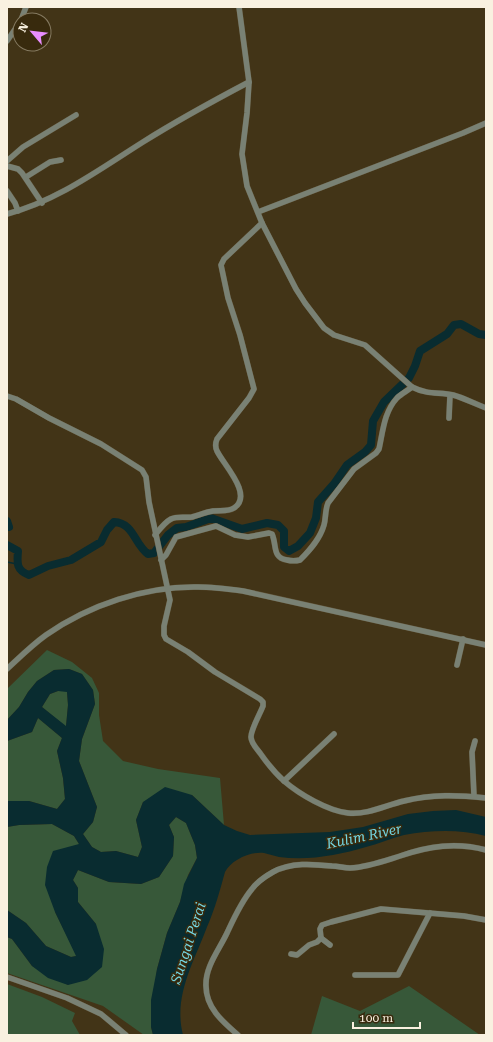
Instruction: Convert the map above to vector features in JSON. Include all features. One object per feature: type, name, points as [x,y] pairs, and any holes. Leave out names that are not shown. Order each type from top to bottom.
[{"type":"street","points":[[238,7],[249,82],[242,154],[247,186],[262,223],[296,289],[324,328],[334,335],[365,345],[411,386],[419,391],[431,394],[450,395],[465,399],[486,408]]},
{"type":"street","points":[[7,214],[42,202],[66,190],[186,116],[249,82]]},
{"type":"street","points":[[7,161],[34,139],[76,115]]},
{"type":"street","points":[[258,212],[486,123]]},
{"type":"street","points":[[26,177],[50,162],[61,160]]},
{"type":"street","points":[[7,166],[18,169],[26,177],[42,202]]},
{"type":"street","points":[[7,191],[18,211]]},
{"type":"street","points":[[156,537],[170,519],[193,516],[212,511],[228,511],[235,508],[239,503],[240,496],[238,485],[232,473],[216,451],[215,444],[254,389],[240,335],[228,298],[221,265],[224,259],[262,223]]},
{"type":"street","points":[[160,558],[166,555],[176,537],[216,526],[235,535],[248,537],[269,533],[272,534],[278,556],[286,560],[300,560],[311,549],[320,534],[324,525],[326,507],[328,503],[354,469],[376,453],[379,449],[384,420],[391,406],[397,398],[411,386]]},
{"type":"street","points":[[449,418],[450,395]]},
{"type":"street","points":[[7,396],[16,399],[49,418],[101,444],[142,470],[146,477],[149,502],[170,600],[164,626],[164,635],[166,639],[263,702],[263,706],[252,732],[252,743],[284,781],[307,797],[331,809],[348,813],[363,813],[405,801],[436,795],[474,796],[486,798]]},
{"type":"street","points":[[7,669],[37,642],[78,616],[136,595],[168,589],[190,587],[213,587],[243,591],[486,644]]},
{"type":"street","points":[[457,665],[463,639]]},
{"type":"street","points":[[284,781],[334,734]]},
{"type":"street","points":[[474,796],[472,752],[475,741]]},
{"type":"street","points":[[238,1035],[218,1018],[212,1008],[208,998],[206,986],[208,971],[244,899],[253,887],[265,877],[274,871],[291,866],[308,864],[349,868],[362,867],[435,846],[457,845],[486,850]]},
{"type":"street","points":[[330,945],[321,938],[320,929],[322,925],[381,909],[464,916],[486,920]]},
{"type":"street","points":[[355,975],[398,975],[430,913]]},
{"type":"street","points":[[291,954],[297,955],[309,944],[317,942],[321,938]]},
{"type":"street","points":[[7,977],[67,998],[101,1014],[126,1035]]},
{"type":"green space","points":[[47,650],[72,662],[92,678],[99,693],[99,715],[103,741],[123,761],[158,769],[220,778],[224,825],[192,795],[143,802],[136,820],[142,847],[138,857],[116,851],[101,852],[92,847],[83,834],[93,822],[97,807],[79,761],[82,739],[95,704],[93,690],[82,674],[69,669],[54,670],[37,681],[19,707],[7,720],[7,689]]},
{"type":"green space","points":[[58,691],[67,691],[68,705],[66,727],[42,707],[50,694]]},
{"type":"green space","points":[[38,718],[62,738],[57,751],[63,778],[65,799],[57,809],[29,801],[7,801],[7,741],[32,732]]},
{"type":"green space","points":[[176,817],[186,823],[195,845],[197,858],[188,875],[180,902],[167,933],[157,969],[151,1027],[153,1035],[144,1035],[103,1006],[7,973],[7,937],[12,939],[32,966],[68,985],[96,924],[78,902],[78,888],[73,880],[78,870],[109,882],[141,884],[159,877],[173,856],[174,837],[169,825]]},
{"type":"green space","points":[[52,824],[74,836],[79,844],[55,912],[77,956],[71,957],[46,946],[26,923],[7,910],[7,827]]},
{"type":"green space","points":[[7,984],[42,997],[75,1013],[72,1021],[80,1035],[7,1035]]},
{"type":"green space","points":[[409,986],[480,1035],[311,1035],[322,996],[360,1011]]},
{"type":"water","points":[[69,669],[82,674],[93,690],[95,704],[82,739],[79,761],[97,807],[93,822],[83,834],[92,847],[101,852],[116,851],[138,857],[142,847],[136,820],[143,802],[165,787],[192,795],[224,825],[250,835],[330,832],[363,827],[408,814],[456,810],[486,817],[486,836],[456,831],[425,832],[404,835],[356,850],[334,855],[312,858],[290,858],[264,853],[253,853],[242,857],[232,864],[225,872],[217,900],[186,980],[181,1007],[183,1035],[153,1035],[151,1027],[151,1000],[157,969],[167,933],[180,902],[184,884],[197,858],[195,845],[186,823],[176,817],[169,825],[174,837],[173,856],[159,877],[141,884],[109,882],[78,870],[73,880],[78,888],[78,902],[96,924],[104,949],[102,967],[87,980],[68,985],[48,978],[32,966],[12,939],[7,937],[7,910],[26,923],[46,946],[71,957],[76,956],[55,912],[45,885],[47,867],[53,851],[79,844],[74,836],[52,824],[7,827],[7,801],[29,801],[57,809],[65,799],[63,778],[57,751],[62,738],[38,718],[32,732],[7,741],[7,720],[19,707],[37,681],[54,670]],"holes":[[[58,691],[67,692],[68,705],[66,726],[42,707],[50,694]]]},
{"type":"waterway","points":[[7,545],[18,551],[18,566],[22,571],[29,575],[48,566],[71,560],[101,542],[107,530],[114,522],[121,523],[126,526],[143,550],[148,554],[154,553],[168,535],[177,528],[186,527],[211,518],[242,529],[267,523],[278,525],[284,531],[284,547],[289,551],[298,546],[310,533],[316,518],[318,502],[334,484],[347,465],[365,452],[371,445],[373,421],[384,402],[409,378],[420,351],[447,334],[454,325],[461,324],[479,334],[486,335]]},
{"type":"waterway","points":[[7,521],[9,527],[7,527]]},
{"type":"waterway","points":[[7,562],[17,564]]},
{"type":"water label","name":"Kulim River","points":[[364,836]]},
{"type":"water label","name":"Sungai Perai","points":[[188,943]]}]
